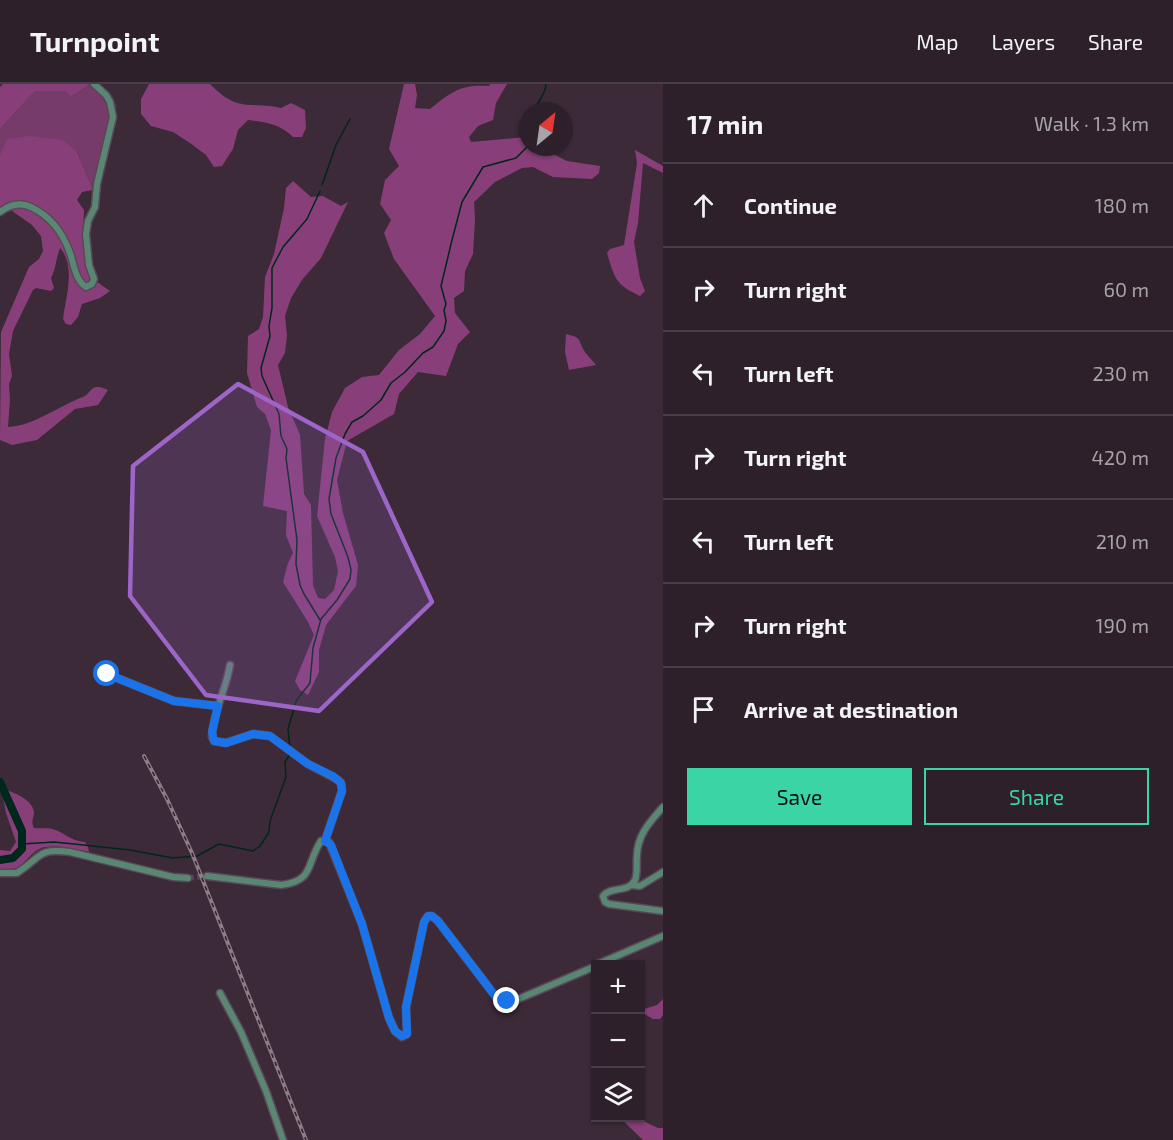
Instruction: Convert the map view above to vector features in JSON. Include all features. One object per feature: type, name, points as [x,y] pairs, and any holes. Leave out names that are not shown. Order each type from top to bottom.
[{"type":"street","points":[[0,212],[15,204],[24,204],[48,217],[57,227],[70,252],[82,285],[86,287],[92,284],[94,279],[89,265],[86,234],[88,221],[95,207],[97,184],[112,117],[110,102],[94,84]]},
{"type":"street","points":[[207,876],[281,885],[292,884],[301,879],[308,872],[319,845],[325,841],[342,791],[341,783],[333,776],[298,757],[279,741],[262,734],[253,734],[226,743],[214,741],[212,732],[230,665]]},
{"type":"street","points":[[107,674],[174,701],[218,706]]},
{"type":"street","points":[[663,807],[641,835],[636,853],[635,880],[624,889],[608,891],[604,894],[603,899],[609,904],[663,911]]},
{"type":"street","points":[[325,841],[331,845],[362,924],[389,1018],[395,1031],[402,1036],[407,1034],[406,1007],[424,922],[428,916],[438,921],[496,997],[501,1000],[516,1000],[591,968]]},
{"type":"street","points":[[0,873],[17,873],[36,855],[53,850],[173,877],[188,878]]},
{"type":"street","points":[[630,885],[640,886],[663,872]]},
{"type":"street","points":[[608,960],[663,936]]},
{"type":"street","points":[[220,993],[241,1032],[266,1091],[283,1140]]},
{"type":"highlighted area","points":[[238,384],[363,452],[432,602],[319,711],[206,695],[130,596],[133,466]]},
{"type":"shaded area","points":[[3,84],[90,84],[71,97],[64,91],[35,91],[0,129],[0,87]]},
{"type":"shaded area","points":[[90,84],[100,84],[112,96],[116,106],[99,185],[102,187],[93,190],[77,152],[2,153],[0,155],[0,129],[35,91],[64,91],[71,97]]},
{"type":"shaded area","points":[[149,84],[210,84],[228,99],[244,104],[281,108],[291,103],[305,110],[306,128],[302,137],[293,137],[272,124],[248,120],[238,130],[233,149],[222,166],[214,167],[206,155],[190,143],[173,132],[151,126],[141,114],[141,99]]},
{"type":"shaded area","points":[[404,84],[415,84],[417,95],[415,108],[430,109],[457,90],[471,86],[507,84],[496,103],[493,120],[478,126],[469,137],[471,142],[519,138],[519,156],[557,156],[567,161],[600,166],[599,173],[592,179],[553,177],[533,167],[522,168],[495,182],[474,202],[473,254],[465,271],[464,291],[454,298],[455,313],[470,332],[458,344],[446,376],[418,372],[399,394],[394,414],[347,441],[337,480],[343,513],[358,565],[356,586],[326,625],[319,650],[319,672],[308,695],[300,690],[295,681],[314,635],[283,582],[293,553],[286,535],[287,511],[263,506],[271,430],[265,414],[257,407],[247,373],[248,336],[259,329],[263,317],[265,277],[274,254],[286,188],[293,181],[311,197],[323,196],[341,206],[348,202],[321,258],[302,280],[291,298],[285,316],[287,335],[285,353],[278,365],[288,407],[300,435],[304,494],[311,505],[313,585],[318,598],[325,599],[334,590],[338,571],[335,557],[317,516],[325,439],[332,412],[345,388],[362,377],[379,375],[399,350],[420,334],[435,316],[394,259],[384,233],[391,220],[380,204],[385,180],[399,166],[389,149]]},
{"type":"shaded area","points":[[29,136],[63,140],[77,152],[93,190],[82,192],[77,200],[84,210],[83,236],[90,277],[110,291],[100,298],[82,304],[78,317],[71,325],[66,324],[63,319],[69,272],[65,255],[60,248],[51,278],[54,288],[51,291],[36,288],[33,290],[13,331],[9,354],[12,376],[9,384],[8,427],[36,419],[85,396],[96,387],[108,390],[98,405],[75,409],[37,440],[12,445],[0,440],[1,332],[29,267],[39,259],[43,251],[41,236],[32,225],[5,206],[0,209],[0,155],[7,139]]},
{"type":"shaded area","points":[[635,150],[663,166],[663,173],[643,163],[638,223],[634,242],[640,278],[645,291],[640,296],[625,288],[617,280],[607,253],[610,249],[624,245],[637,163]]},
{"type":"shaded area","points":[[566,334],[578,338],[584,351],[596,365],[569,370],[565,352]]},
{"type":"shaded area","points":[[6,790],[19,795],[31,805],[34,813],[32,822],[34,828],[55,830],[85,842],[89,852],[62,847],[45,847],[33,853],[15,869],[0,869],[0,850],[10,851],[16,842],[6,813],[2,791]]},
{"type":"shaded area","points":[[663,999],[663,1015],[660,1019],[653,1019],[645,1014],[645,1009],[657,1005]]},
{"type":"shaded area","points":[[624,1122],[645,1122],[663,1128],[663,1140],[643,1140]]},
{"type":"waterway","points":[[538,102],[545,91],[546,84]]},
{"type":"waterway","points":[[322,185],[336,145],[350,119]]},
{"type":"waterway","points":[[290,749],[288,729],[296,701],[310,683],[313,648],[321,619],[337,600],[350,579],[351,570],[348,557],[331,514],[329,499],[336,458],[345,434],[352,422],[363,416],[381,400],[391,383],[423,353],[433,347],[444,331],[446,304],[441,286],[462,202],[483,167],[516,158],[519,155]]},
{"type":"waterway","points":[[320,191],[307,219],[283,247],[272,268],[270,336],[261,368],[262,376],[279,414],[281,436],[287,449],[286,458],[297,540],[296,564],[300,585],[320,620]]},
{"type":"waterway","points":[[22,844],[54,842],[130,850],[173,858],[197,856],[219,844],[253,851],[260,846],[269,832],[270,821],[286,777],[285,762],[290,754]]},
{"type":"waterway","points":[[0,782],[22,831],[22,849],[13,858],[0,860]]},
{"type":"tunnel","points":[[188,878],[207,876]]},
{"type":"railway","points":[[144,756],[192,853],[306,1140]]},
{"type":"route","points":[[107,674],[162,698],[218,706],[212,732],[214,741],[226,743],[253,734],[270,736],[308,764],[333,776],[341,783],[342,791],[325,841],[331,845],[349,888],[362,924],[389,1018],[398,1034],[402,1036],[407,1034],[406,1007],[423,938],[424,922],[428,916],[438,921],[496,997],[507,1001]]}]
